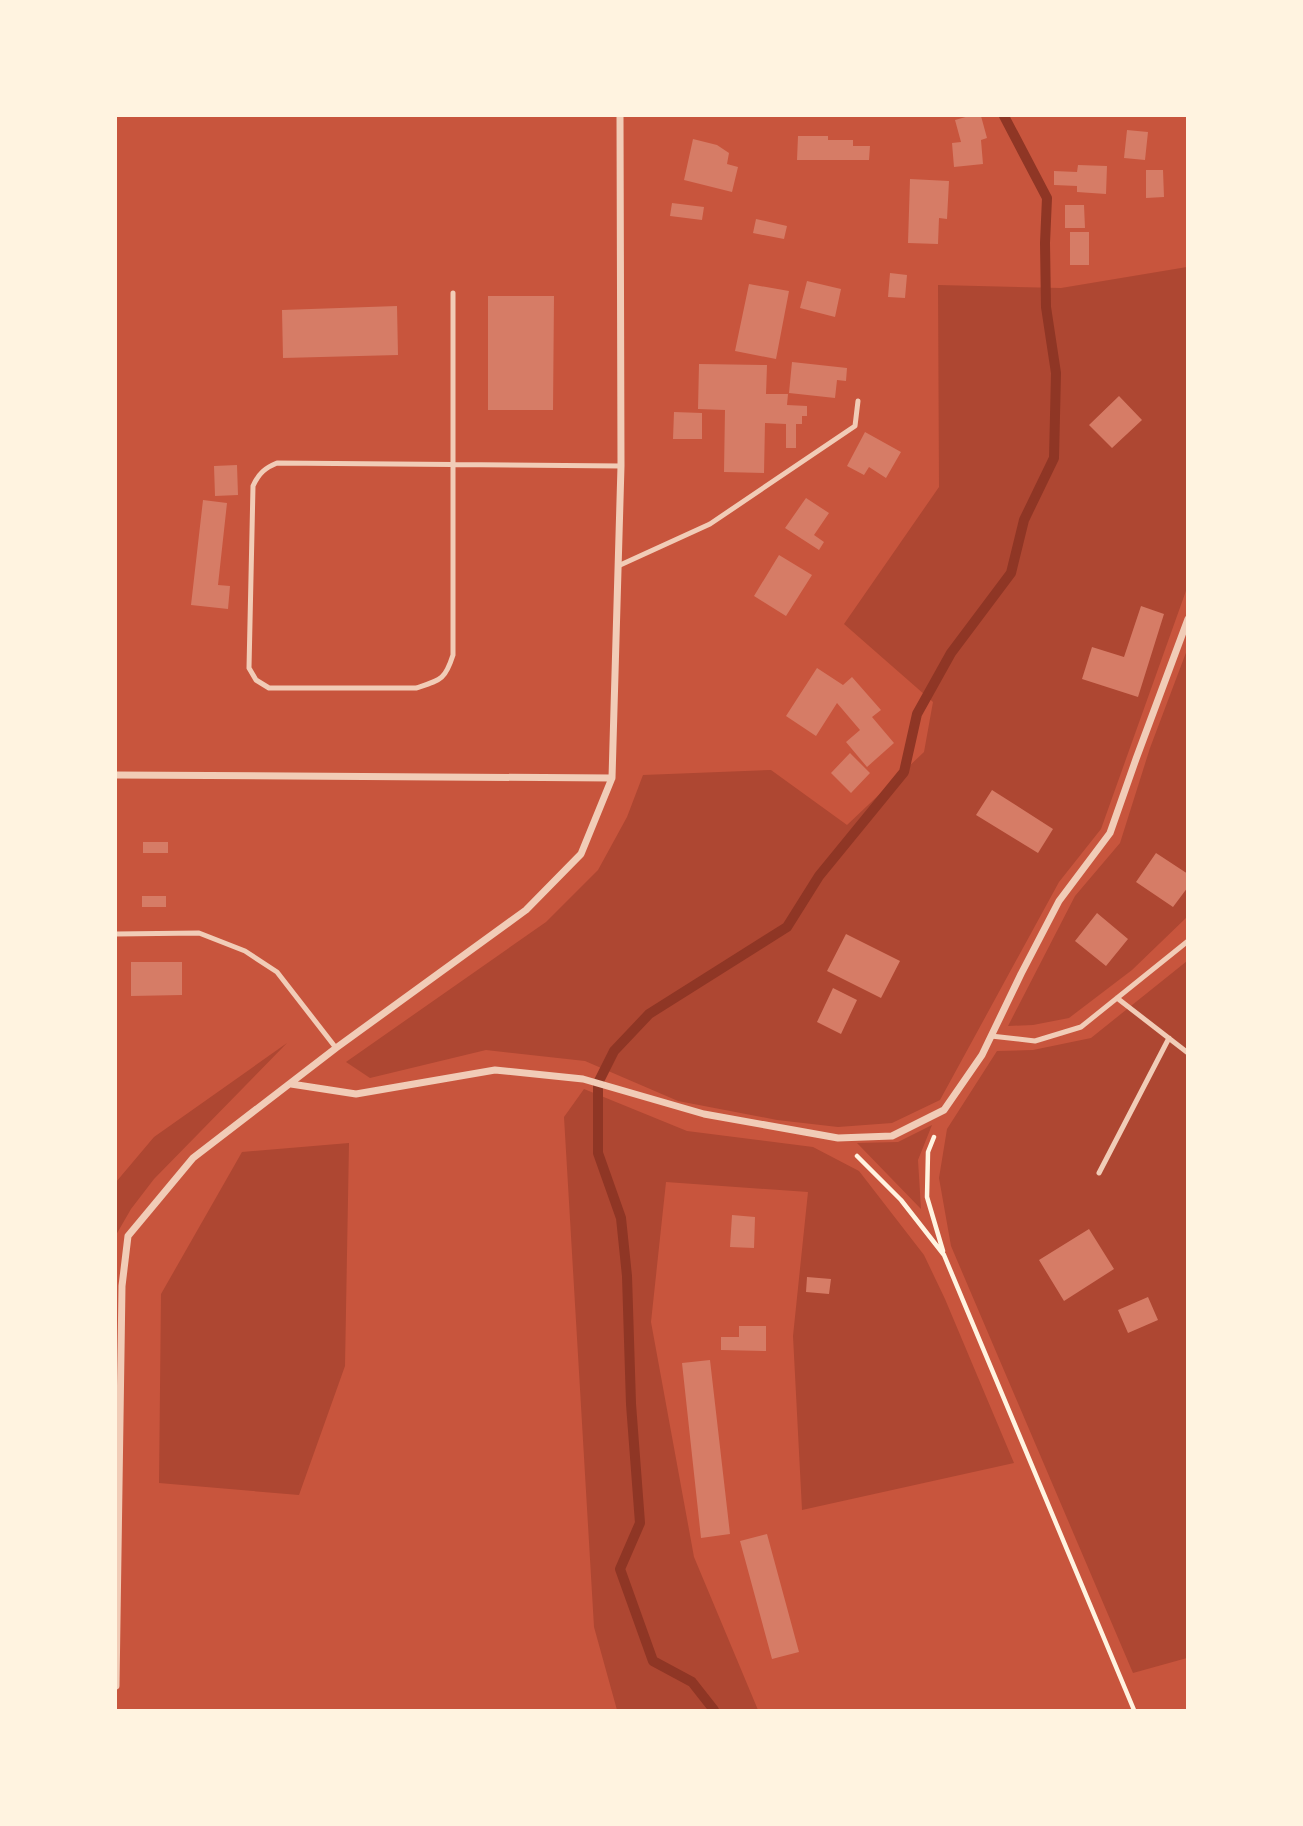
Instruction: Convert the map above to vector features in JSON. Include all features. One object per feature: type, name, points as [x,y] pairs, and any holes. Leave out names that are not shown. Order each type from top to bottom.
[{"type":"street","points":[[116,1686],[122,1286],[128,1236],[193,1158],[337,1048],[526,910],[581,854],[612,778],[621,466],[620,116]]},
{"type":"street","points":[[291,1084],[356,1094],[495,1070],[508,1071],[583,1079],[704,1114],[838,1138],[892,1136],[944,1110],[982,1055],[1059,901],[1111,833],[1188,619]]},
{"type":"street","points":[[116,775],[612,778]]},
{"type":"lane","points":[[453,293],[454,464],[453,654],[447,673],[437,682],[416,688],[269,688],[256,680],[249,668],[253,485],[258,475],[266,468],[277,463],[454,464],[621,466]]},
{"type":"lane","points":[[618,566],[709,524],[855,426],[858,401]]},
{"type":"lane","points":[[116,934],[199,933],[245,951],[278,972],[337,1048]]},
{"type":"lane","points":[[991,1036],[1035,1041],[1081,1027],[1188,941]]},
{"type":"lane","points":[[1117,998],[1188,1053]]},
{"type":"lane","points":[[1099,1173],[1169,1038]]},
{"type":"path","points":[[944,1110],[928,1152],[927,1197],[944,1255],[1134,1710]]},
{"type":"path","points":[[838,1138],[901,1199],[944,1255]]},
{"type":"shaded area","points":[[1187,267],[1187,588],[1101,829],[1059,882],[940,1100],[892,1123],[838,1127],[777,1120],[678,1101],[585,1061],[486,1050],[370,1078],[346,1062],[546,922],[598,870],[627,817],[643,775],[771,770],[847,825],[924,752],[933,702],[844,624],[939,487],[938,285],[1061,288]]},
{"type":"shaded area","points":[[1187,650],[1187,917],[1132,970],[1069,1018],[1033,1025],[1008,1026],[1075,896],[1120,843],[1150,748]]},
{"type":"shaded area","points":[[1187,961],[1187,1658],[1133,1673],[951,1246],[939,1178],[947,1129],[997,1051],[1033,1050],[1091,1038]]},
{"type":"shaded area","points":[[287,1043],[154,1179],[131,1209],[116,1235],[116,1182],[154,1137]]},
{"type":"shaded area","points":[[584,1089],[687,1131],[813,1147],[859,1171],[924,1255],[1014,1463],[802,1510],[793,1336],[808,1192],[666,1182],[651,1322],[694,1557],[758,1710],[617,1710],[594,1627],[564,1117]]},
{"type":"shaded area","points":[[932,1125],[918,1160],[921,1209],[857,1143],[898,1142]]},
{"type":"shaded area","points":[[349,1143],[345,1366],[299,1495],[159,1483],[161,1294],[242,1152]]},
{"type":"building","points":[[981,116],[987,138],[981,140],[983,164],[954,167],[952,143],[961,142],[955,120]]},
{"type":"building","points":[[1127,130],[1148,132],[1145,160],[1124,158]]},
{"type":"building","points":[[798,136],[828,136],[828,140],[853,140],[853,146],[870,146],[869,160],[797,160]]},
{"type":"building","points":[[693,139],[717,145],[729,153],[727,164],[738,167],[732,192],[684,180]]},
{"type":"building","points":[[1078,165],[1107,166],[1106,194],[1077,192],[1077,186],[1054,185],[1054,171],[1077,172]]},
{"type":"building","points":[[1146,170],[1163,170],[1164,197],[1146,198]]},
{"type":"building","points":[[910,179],[949,181],[947,219],[939,218],[938,244],[908,243]]},
{"type":"building","points":[[672,203],[704,207],[702,220],[670,216]]},
{"type":"building","points":[[1065,205],[1084,205],[1085,228],[1065,228]]},
{"type":"building","points":[[756,219],[787,226],[784,239],[753,233]]},
{"type":"building","points":[[1070,232],[1089,232],[1089,265],[1070,265]]},
{"type":"building","points":[[890,273],[907,275],[905,298],[888,297]]},
{"type":"building","points":[[807,281],[841,289],[835,317],[800,308]]},
{"type":"building","points":[[749,284],[789,291],[776,359],[735,351]]},
{"type":"building","points":[[488,296],[554,296],[553,410],[488,410]]},
{"type":"building","points":[[397,306],[398,355],[283,358],[282,310]]},
{"type":"building","points":[[792,362],[847,368],[846,381],[837,380],[835,398],[789,393]]},
{"type":"building","points":[[699,364],[767,365],[766,394],[788,394],[787,405],[807,406],[807,416],[802,416],[802,424],[796,424],[796,448],[786,448],[786,424],[765,423],[764,473],[724,472],[725,410],[698,409]]},
{"type":"building","points":[[1119,396],[1142,420],[1112,448],[1089,425]]},
{"type":"building","points":[[674,412],[702,413],[702,439],[673,439]]},
{"type":"building","points":[[865,432],[901,452],[886,478],[869,467],[864,475],[847,466]]},
{"type":"building","points":[[237,465],[238,495],[215,496],[214,466]]},
{"type":"building","points":[[806,498],[829,513],[814,535],[824,542],[819,550],[785,528]]},
{"type":"building","points":[[203,500],[227,503],[218,585],[230,586],[228,609],[191,605]]},
{"type":"building","points":[[779,555],[812,575],[786,616],[754,596]]},
{"type":"building","points":[[1141,606],[1164,614],[1138,697],[1082,679],[1092,647],[1124,657]]},
{"type":"building","points":[[817,668],[843,685],[852,677],[881,710],[872,717],[894,743],[867,767],[846,742],[860,730],[837,703],[816,736],[786,716]]},
{"type":"building","points":[[850,753],[870,773],[851,793],[831,773]]},
{"type":"building","points":[[992,790],[1053,829],[1038,853],[976,815]]},
{"type":"building","points":[[143,842],[168,842],[168,853],[143,853]]},
{"type":"building","points":[[1156,853],[1188,874],[1188,887],[1173,907],[1136,882]]},
{"type":"building","points":[[142,896],[166,896],[166,907],[142,907]]},
{"type":"building","points":[[1097,913],[1128,939],[1106,966],[1075,941]]},
{"type":"building","points":[[846,934],[900,961],[881,998],[827,971]]},
{"type":"building","points":[[131,962],[182,962],[182,995],[131,996]]},
{"type":"building","points":[[833,988],[857,1000],[841,1034],[817,1022]]},
{"type":"building","points":[[732,1215],[755,1217],[754,1248],[730,1247]]},
{"type":"building","points":[[1089,1229],[1114,1269],[1064,1301],[1039,1260]]},
{"type":"building","points":[[807,1277],[831,1279],[829,1294],[806,1292]]},
{"type":"building","points":[[1148,1297],[1158,1320],[1128,1333],[1118,1310]]},
{"type":"building","points":[[739,1326],[766,1326],[766,1351],[721,1350],[721,1337],[739,1337]]},
{"type":"building","points":[[710,1360],[730,1534],[701,1538],[682,1363]]},
{"type":"building","points":[[767,1534],[799,1652],[772,1659],[740,1541]]},
{"type":"waterway","points":[[714,1710],[692,1682],[653,1661],[620,1569],[640,1523],[631,1404],[627,1276],[621,1218],[598,1153],[598,1083],[614,1051],[649,1014],[787,927],[819,876],[904,772],[917,714],[951,653],[1011,573],[1024,520],[1054,458],[1056,373],[1046,307],[1047,198],[1004,116]]}]
